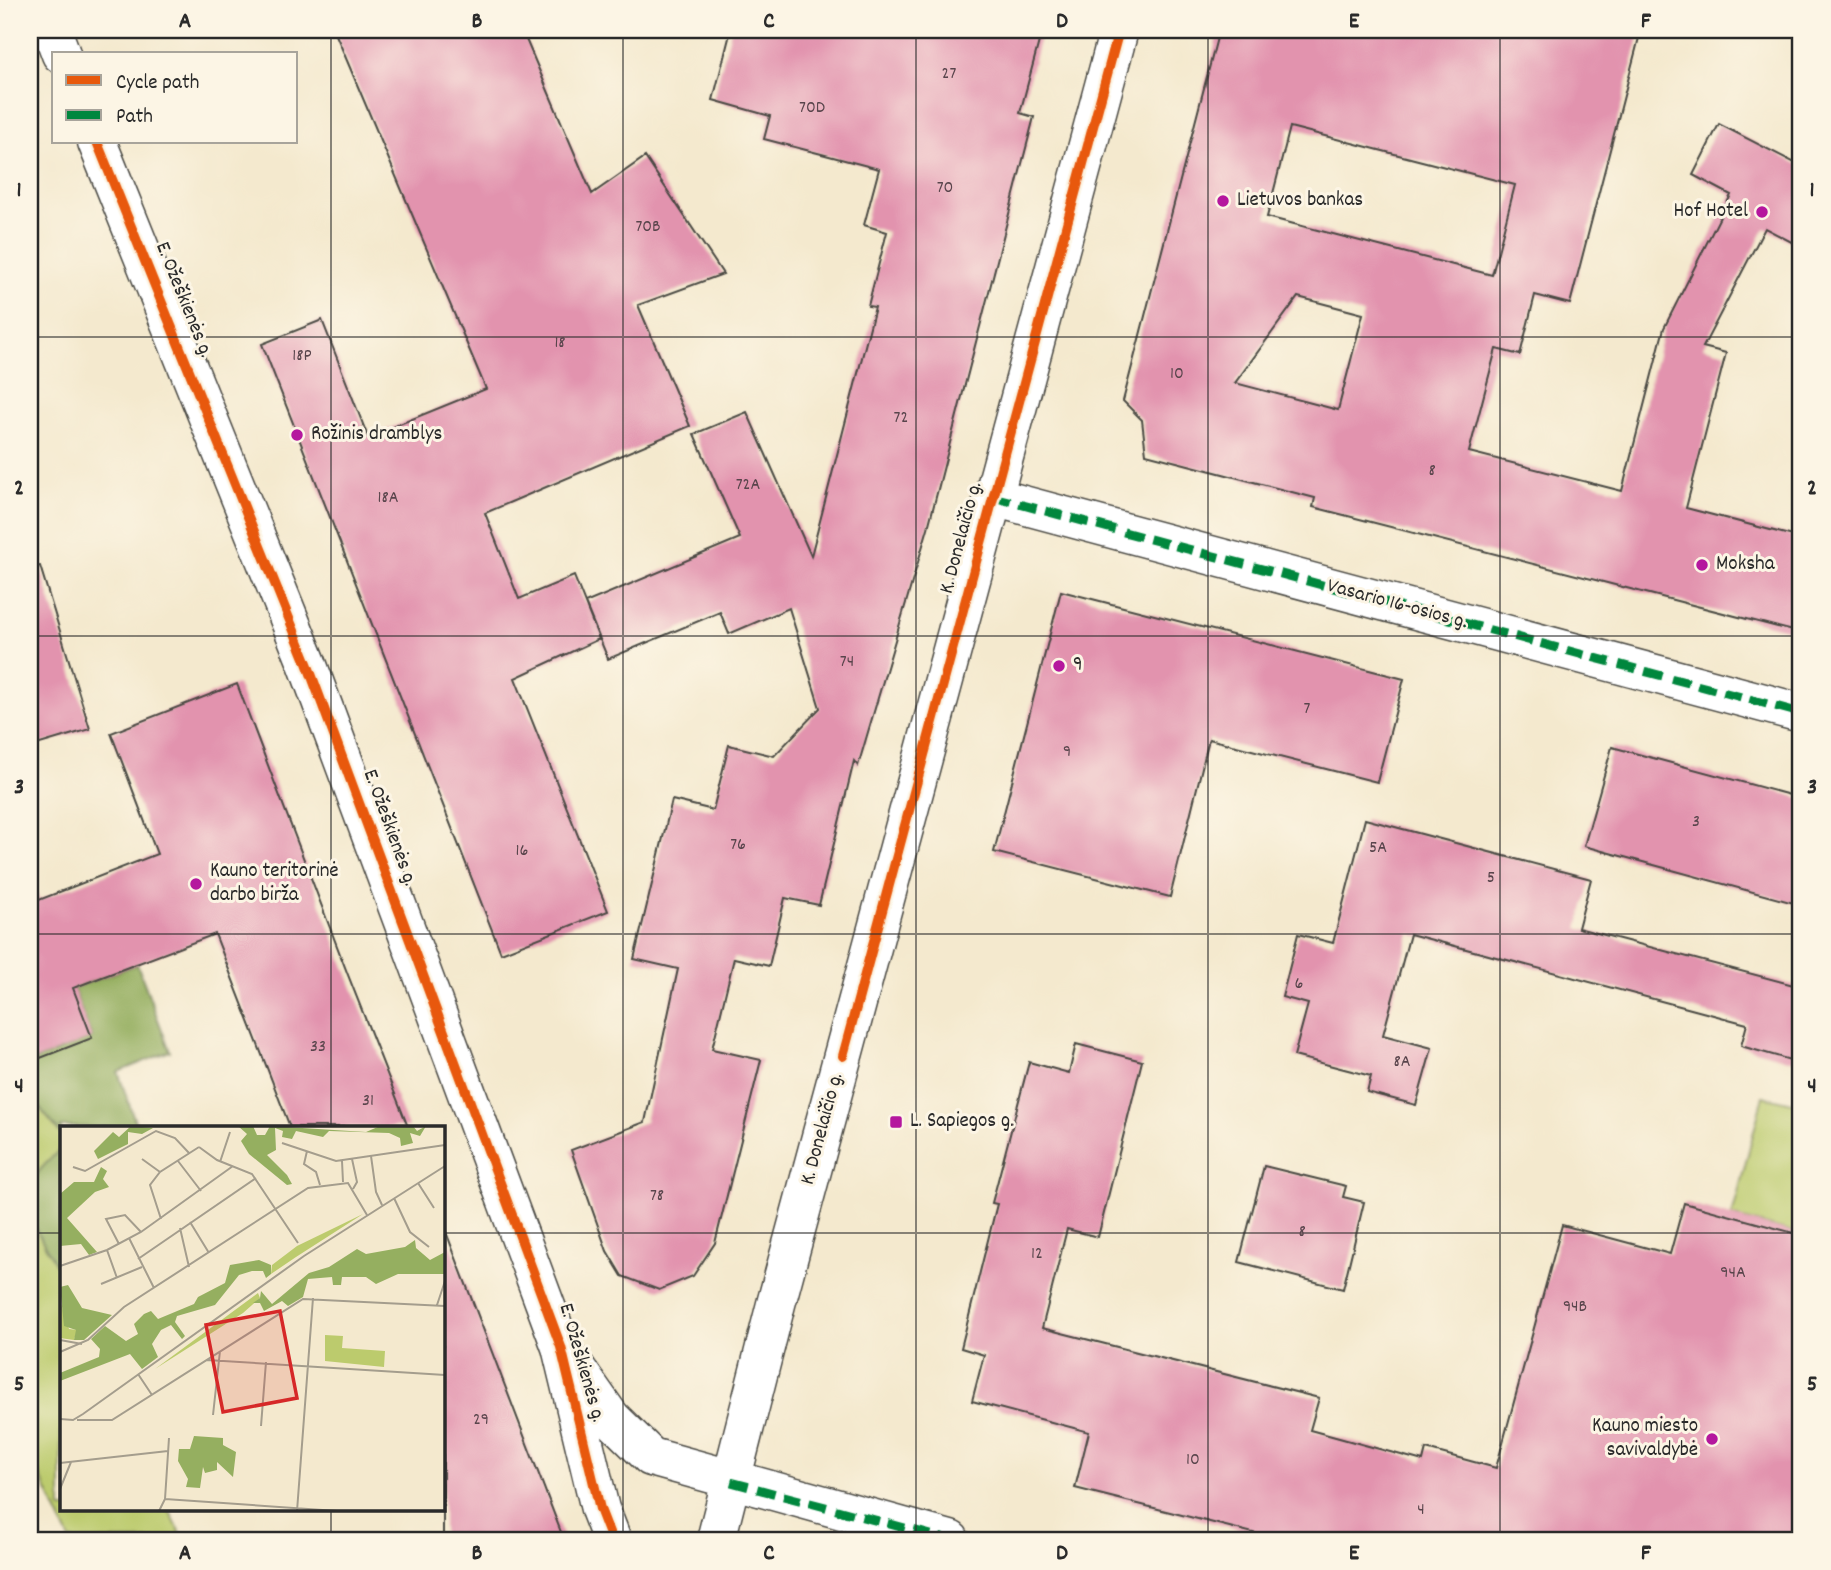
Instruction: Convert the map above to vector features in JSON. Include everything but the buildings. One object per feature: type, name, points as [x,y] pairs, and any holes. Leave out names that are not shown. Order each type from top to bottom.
[{"type":"street","points":[[52,30],[60,52]]},
{"type":"street","name":"K. Donelaičio g.","points":[[716,1540],[1119,30]]},
{"type":"street","name":"E. Ožeškienės g.","points":[[98,144],[307,663],[561,1348],[600,1508],[612,1540]]},
{"type":"street","name":"Vasario 16-osios g.","points":[[993,497],[1801,713]]},
{"type":"street","name":"E. Ožeškienės g.","points":[[561,1348],[611,1418],[651,1457],[731,1482]]},
{"type":"street","points":[[731,1482],[950,1540]]},
{"type":"green space","points":[[137,964],[170,1051],[118,1072],[137,1126],[60,1126],[60,1133],[30,1096],[30,1062],[92,1038],[73,988]]},
{"type":"green space","points":[[30,1096],[60,1133],[60,1149],[36,1176],[30,1198]]},
{"type":"green space","points":[[1763,1096],[1801,1105],[1801,1235],[1732,1216]]},
{"type":"green space","points":[[60,1149],[60,1271],[35,1227],[29,1203],[35,1177]]},
{"type":"green space","points":[[30,1217],[60,1271],[60,1510],[169,1510],[183,1540],[70,1540],[30,1454]]},
{"type":"marked path","points":[[993,497],[1801,713]]},
{"type":"marked path","points":[[731,1482],[950,1540]]},
{"type":"cycle path","points":[[843,1056],[1119,30]]},
{"type":"cycle path","points":[[98,144],[307,663],[561,1347],[600,1509],[612,1540]]},
{"type":"place","name":"Lietuvos bankas","points":[[1223,201]]},
{"type":"place","name":"Hof Hotel","points":[[1762,212]]},
{"type":"place","name":"Rožinis dramblys","points":[[297,435]]},
{"type":"place","name":"Moksha","points":[[1702,565]]},
{"type":"place","name":"9","points":[[1059,666]]},
{"type":"place","name":"Kauno teritorinė darbo birža","points":[[196,884]]},
{"type":"place","name":"L. Sapiegos g.","points":[[896,1122]]},
{"type":"place","name":"Kauno miesto savivaldybė","points":[[1712,1439]]}]
